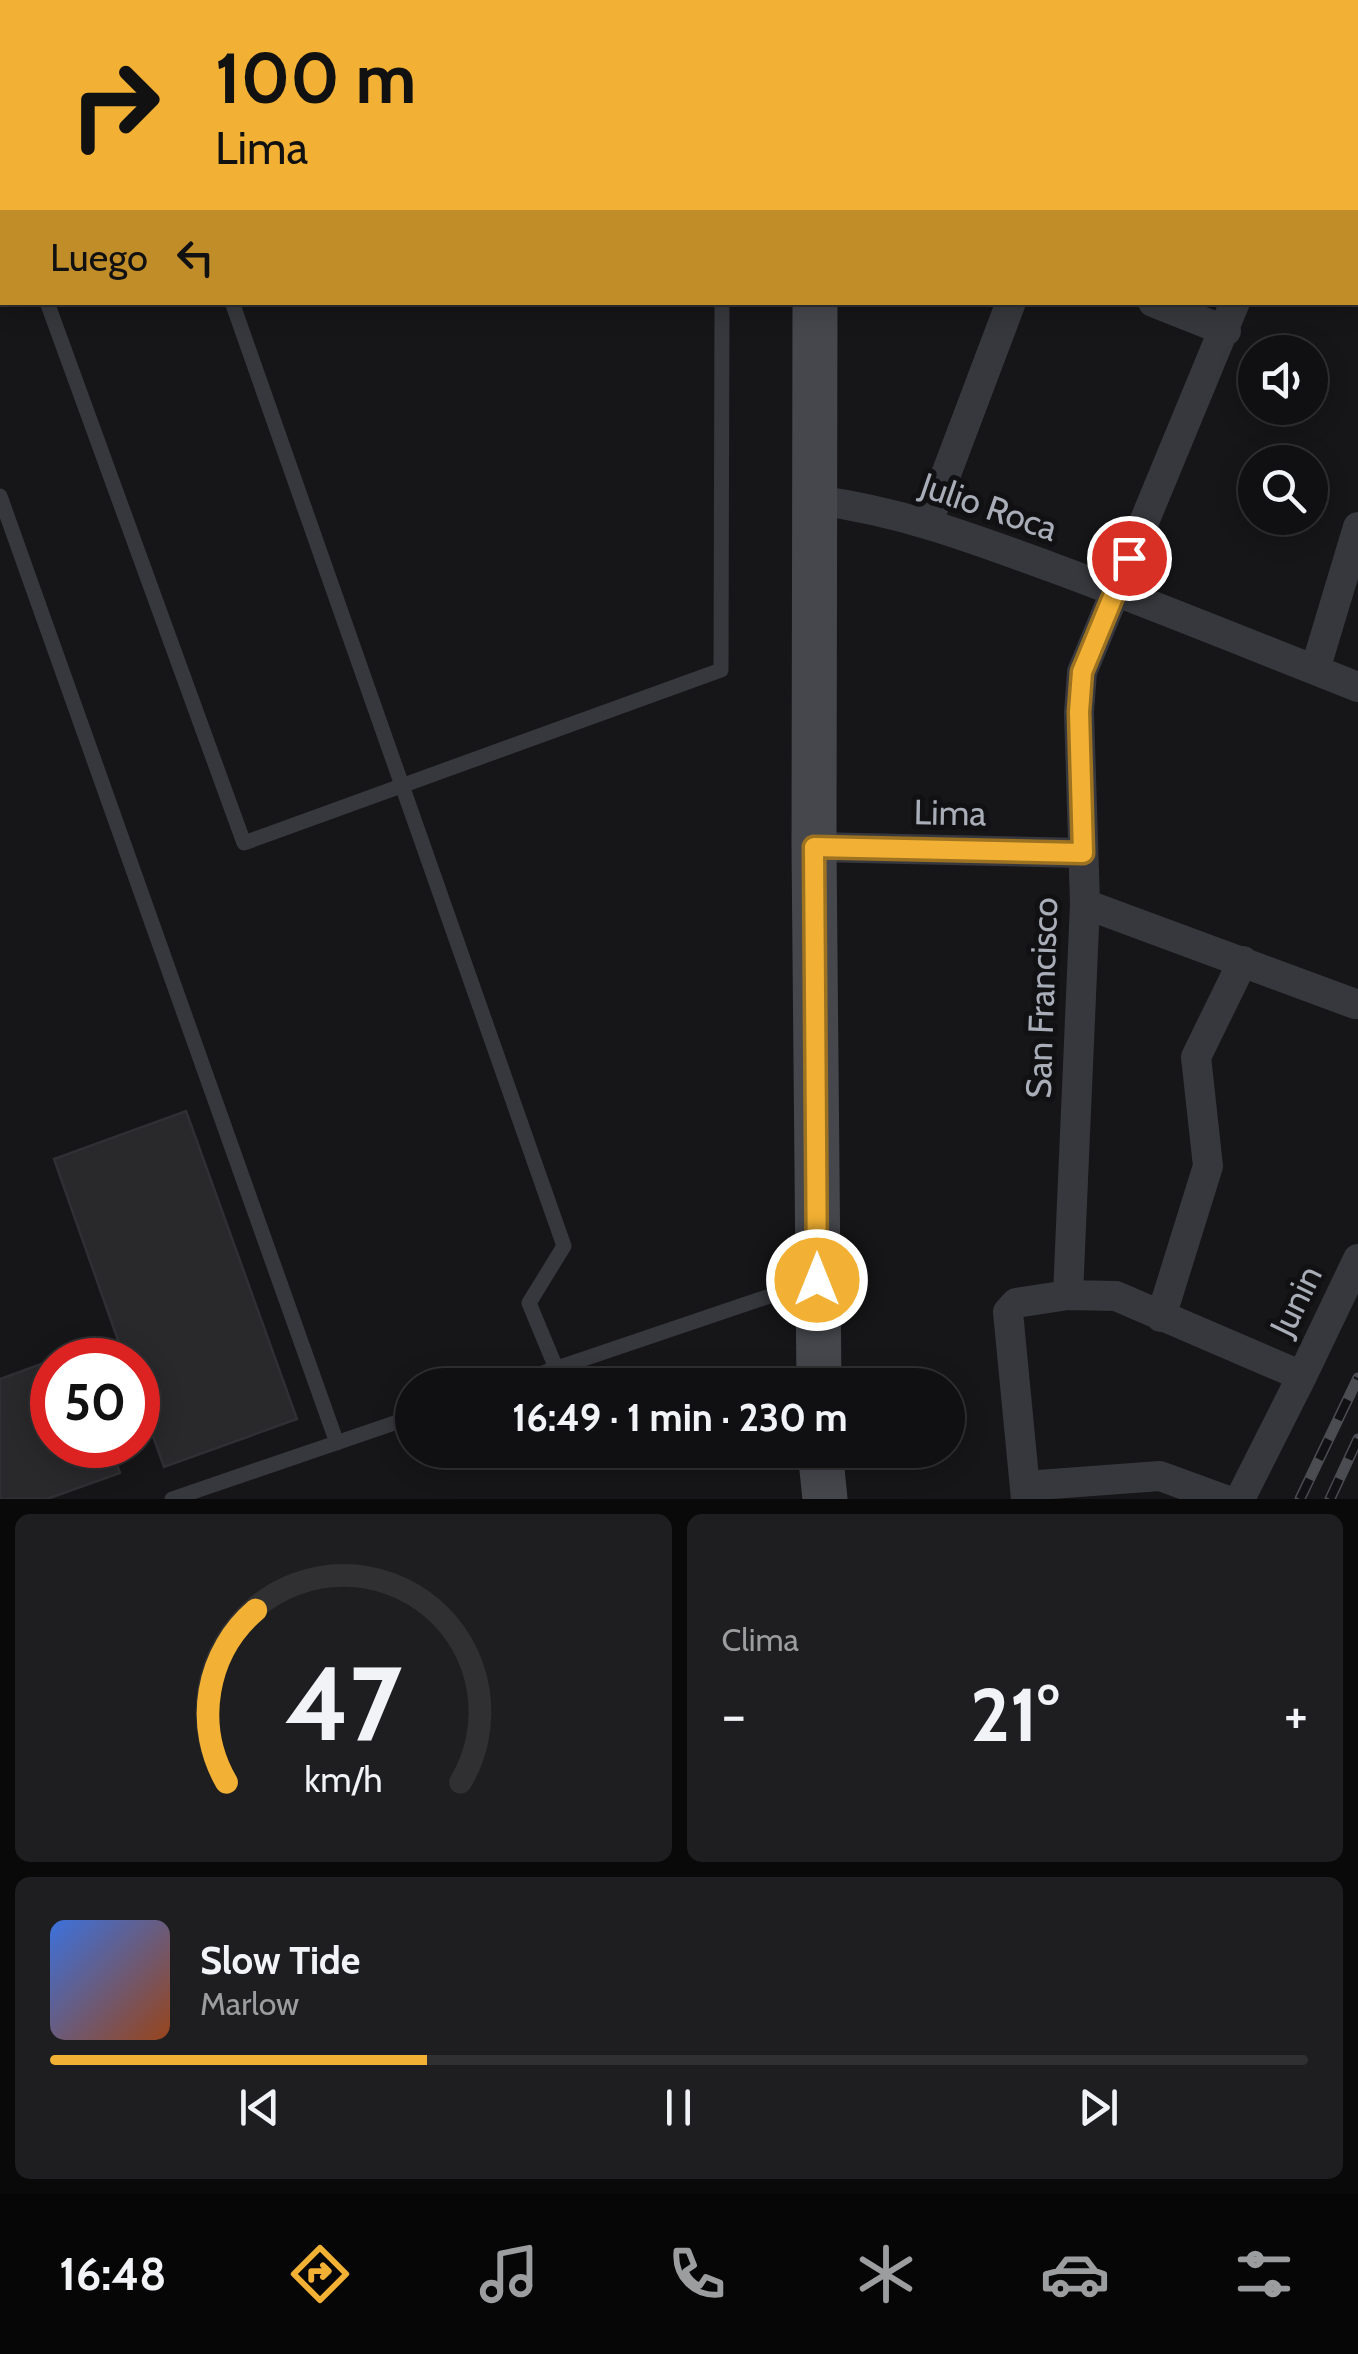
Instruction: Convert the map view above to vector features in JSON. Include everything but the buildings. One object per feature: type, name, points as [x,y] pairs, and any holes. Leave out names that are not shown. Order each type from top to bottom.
[{"type":"main road","points":[[815,305],[819,1368]]},
{"type":"main road","points":[[822,1468],[825,1499]]},
{"type":"street","points":[[928,522],[1010,305]]},
{"type":"street","points":[[1170,305],[1231,316]]},
{"type":"street","name":"San Francisco","points":[[1068,1295],[1085,904],[1079,712],[1082,672],[1231,316]]},
{"type":"street","name":"Julio Roca","points":[[816,500],[928,522],[1116,590],[1358,688]]},
{"type":"street","points":[[1315,670],[1358,527]]},
{"type":"street","name":"Lima","points":[[814,847],[1083,853]]},
{"type":"street","points":[[1085,904],[1355,1004]]},
{"type":"street","points":[[1161,1316],[1208,1166],[1196,1057],[1243,961]]},
{"type":"street","name":"Junin","points":[[1240,1499],[1358,1259]]},
{"type":"street","points":[[1223,1499],[1160,1476],[1026,1492],[1008,1312],[1016,1303],[1068,1295],[1116,1296],[1302,1376]]},
{"type":"lane","points":[[47,305],[244,843],[721,670],[722,305]]},
{"type":"lane","points":[[233,305],[564,1246],[528,1303],[556,1368],[817,1280]]},
{"type":"lane","points":[[0,496],[337,1443]]},
{"type":"lane","points":[[175,1499],[395,1423]]},
{"type":"railway","points":[[1300,1499],[1358,1378]]},
{"type":"railway","points":[[1330,1499],[1358,1439]]},
{"type":"route","points":[[817,1280],[814,847],[1083,853],[1079,712],[1082,672],[1129,558]]}]
